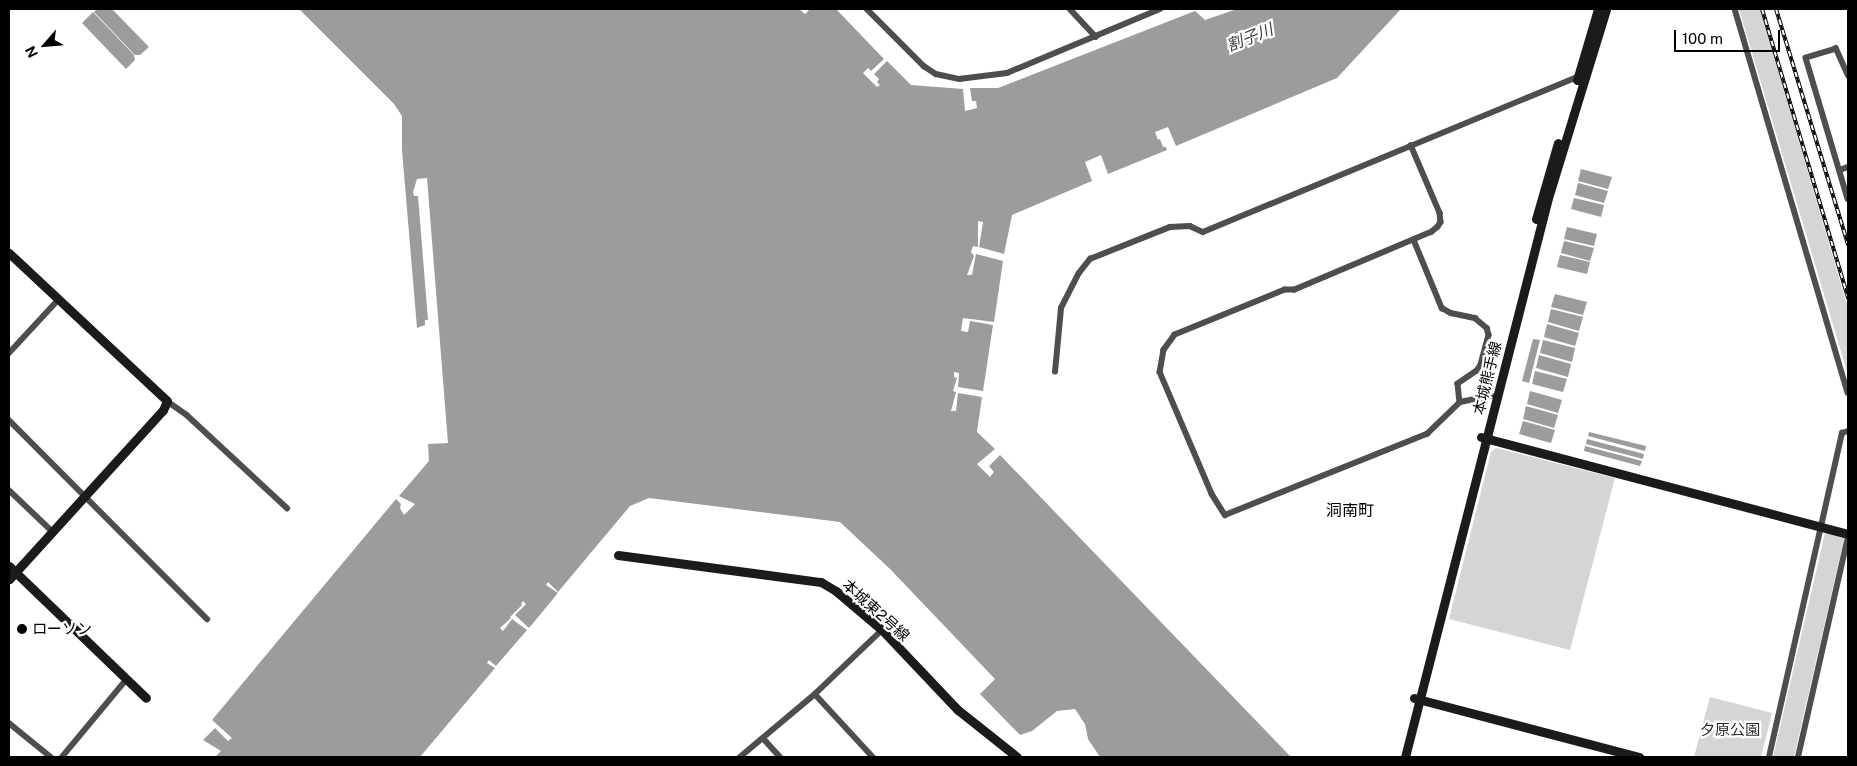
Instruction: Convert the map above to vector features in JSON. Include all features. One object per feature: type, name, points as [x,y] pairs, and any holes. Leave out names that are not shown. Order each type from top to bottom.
[{"type":"street","points":[[867,9],[924,66],[936,74],[959,80],[1007,73],[1160,9]]},
{"type":"street","points":[[1070,9],[1096,37]]},
{"type":"street","name":"本城熊手線","points":[[1398,757],[1416,699],[1483,437],[1582,76],[1598,9]]},
{"type":"street","name":"本城熊手線","points":[[1483,437],[1491,396],[1542,196],[1606,9]]},
{"type":"street","points":[[1735,9],[1848,393]]},
{"type":"street","points":[[1848,76],[1836,49],[1806,58],[1848,199]]},
{"type":"street","points":[[1055,372],[1061,308],[1090,259],[1170,227],[1190,226],[1203,232],[1582,76]]},
{"type":"street","points":[[1411,146],[1440,212],[1441,222],[1432,232],[1295,290],[1285,290],[1175,335],[1164,350],[1160,372],[1212,494],[1225,515],[1427,434],[1460,402],[1491,396]]},
{"type":"street","points":[[1840,170],[1848,167]]},
{"type":"street","points":[[1414,240],[1442,308],[1451,313],[1475,318],[1487,328],[1489,335],[1481,365],[1477,371],[1458,384],[1460,402]]},
{"type":"street","points":[[9,253],[167,401],[187,414],[287,508]]},
{"type":"street","points":[[9,353],[58,300]]},
{"type":"street","points":[[146,698],[11,572],[86,495],[163,410],[167,401]]},
{"type":"street","points":[[9,420],[86,495],[207,619]]},
{"type":"street","points":[[1770,757],[1842,433],[1848,431]]},
{"type":"street","points":[[1483,437],[1822,526],[1848,535],[1798,757]]},
{"type":"street","points":[[9,490],[52,532]]},
{"type":"street","name":"本城東2号線","points":[[618,555],[821,582],[836,591],[882,630],[958,710],[1017,757]]},
{"type":"street","points":[[740,757],[764,739],[815,694],[882,630]]},
{"type":"street","points":[[62,757],[126,680]]},
{"type":"street","points":[[815,694],[873,757]]},
{"type":"street","points":[[1416,699],[1639,757]]},
{"type":"street","name":"本城熊手線","points":[[1405,757],[1416,699]]},
{"type":"street","points":[[9,723],[51,757]]},
{"type":"street","points":[[764,739],[780,757]]},
{"type":"green space","points":[[1739,9],[1760,9],[1848,308],[1848,375]]},
{"type":"green space","points":[[1496,448],[1615,478],[1570,650],[1449,619],[1491,452]]},
{"type":"green space","points":[[1825,533],[1843,536],[1844,539],[1794,757],[1773,757]]},
{"type":"green space","name":"夕原公園","points":[[1710,697],[1772,713],[1761,757],[1694,757]]},
{"type":"water","points":[[97,9],[112,9],[149,47],[140,55],[135,55],[94,12]]},
{"type":"water","name":"割子川","points":[[299,9],[799,9],[805,14],[810,9],[836,9],[884,59],[871,71],[868,68],[863,73],[877,87],[880,85],[877,82],[879,79],[874,74],[887,61],[911,85],[963,89],[965,111],[977,108],[976,101],[972,101],[970,88],[998,88],[1195,11],[1205,20],[1237,9],[1401,9],[1337,78],[1176,146],[1168,127],[1155,132],[1158,140],[1160,139],[1163,147],[1166,147],[1167,150],[1108,174],[1101,155],[1085,162],[1092,181],[1012,215],[1004,254],[979,247],[983,222],[978,221],[978,247],[973,246],[971,252],[974,256],[967,275],[972,275],[976,254],[1003,261],[994,322],[963,318],[961,331],[968,332],[970,321],[993,325],[983,391],[958,387],[959,373],[954,372],[954,377],[957,378],[953,391],[956,392],[951,411],[956,411],[958,393],[982,397],[977,432],[995,449],[977,464],[990,477],[994,472],[989,466],[1000,455],[1291,757],[1100,757],[1088,739],[1085,724],[1075,709],[1057,711],[1032,731],[1020,735],[980,694],[995,679],[891,570],[840,522],[649,498],[630,506],[558,592],[548,582],[546,585],[558,593],[529,628],[515,615],[526,604],[523,601],[511,618],[500,628],[503,631],[512,619],[527,630],[496,666],[489,660],[487,663],[495,668],[420,757],[215,757],[221,751],[203,740],[215,728],[228,741],[232,738],[212,720],[396,499],[401,504],[400,508],[404,515],[415,504],[399,496],[429,461],[428,444],[448,443],[427,178],[417,179],[413,192],[414,196],[418,196],[428,320],[425,320],[425,325],[417,328],[402,150],[402,116],[394,104]]},
{"type":"water","points":[[93,12],[134,55],[135,60],[126,69],[82,23]]},
{"type":"water","points":[[1581,169],[1612,177],[1608,189],[1578,181]]},
{"type":"water","points":[[1578,183],[1608,191],[1604,203],[1575,195]]},
{"type":"water","points":[[1574,198],[1604,205],[1601,217],[1571,209]]},
{"type":"water","points":[[1567,227],[1597,234],[1594,246],[1564,239]]},
{"type":"water","points":[[1564,241],[1594,248],[1590,261],[1561,253]]},
{"type":"water","points":[[1560,255],[1590,262],[1587,274],[1557,267]]},
{"type":"water","points":[[1555,294],[1587,302],[1583,315],[1551,307]]},
{"type":"water","points":[[1551,309],[1583,317],[1579,331],[1548,322]]},
{"type":"water","points":[[1547,324],[1579,333],[1575,346],[1544,337]]},
{"type":"water","points":[[1533,339],[1540,340],[1529,383],[1522,381]]},
{"type":"water","points":[[1543,340],[1575,348],[1572,362],[1540,353]]},
{"type":"water","points":[[1539,355],[1571,364],[1568,377],[1536,368]]},
{"type":"water","points":[[1535,371],[1567,379],[1563,392],[1532,384]]},
{"type":"water","points":[[1530,391],[1562,400],[1558,413],[1527,404]]},
{"type":"water","points":[[1526,406],[1558,415],[1554,428],[1523,419]]},
{"type":"water","points":[[1523,421],[1555,430],[1551,443],[1519,434]]},
{"type":"water","points":[[1589,432],[1646,446],[1645,451],[1588,436]]},
{"type":"water","points":[[1587,439],[1644,454],[1643,459],[1586,444]]},
{"type":"water","points":[[1585,446],[1642,461],[1640,466],[1584,451]]},
{"type":"railway","points":[[1762,9],[1848,298]]},
{"type":"railway","points":[[1776,9],[1848,245]]},
{"type":"place","name":"ローソン","points":[[22,629]]},
{"type":"district","name":"洞南町","points":[[1350,511]]}]
